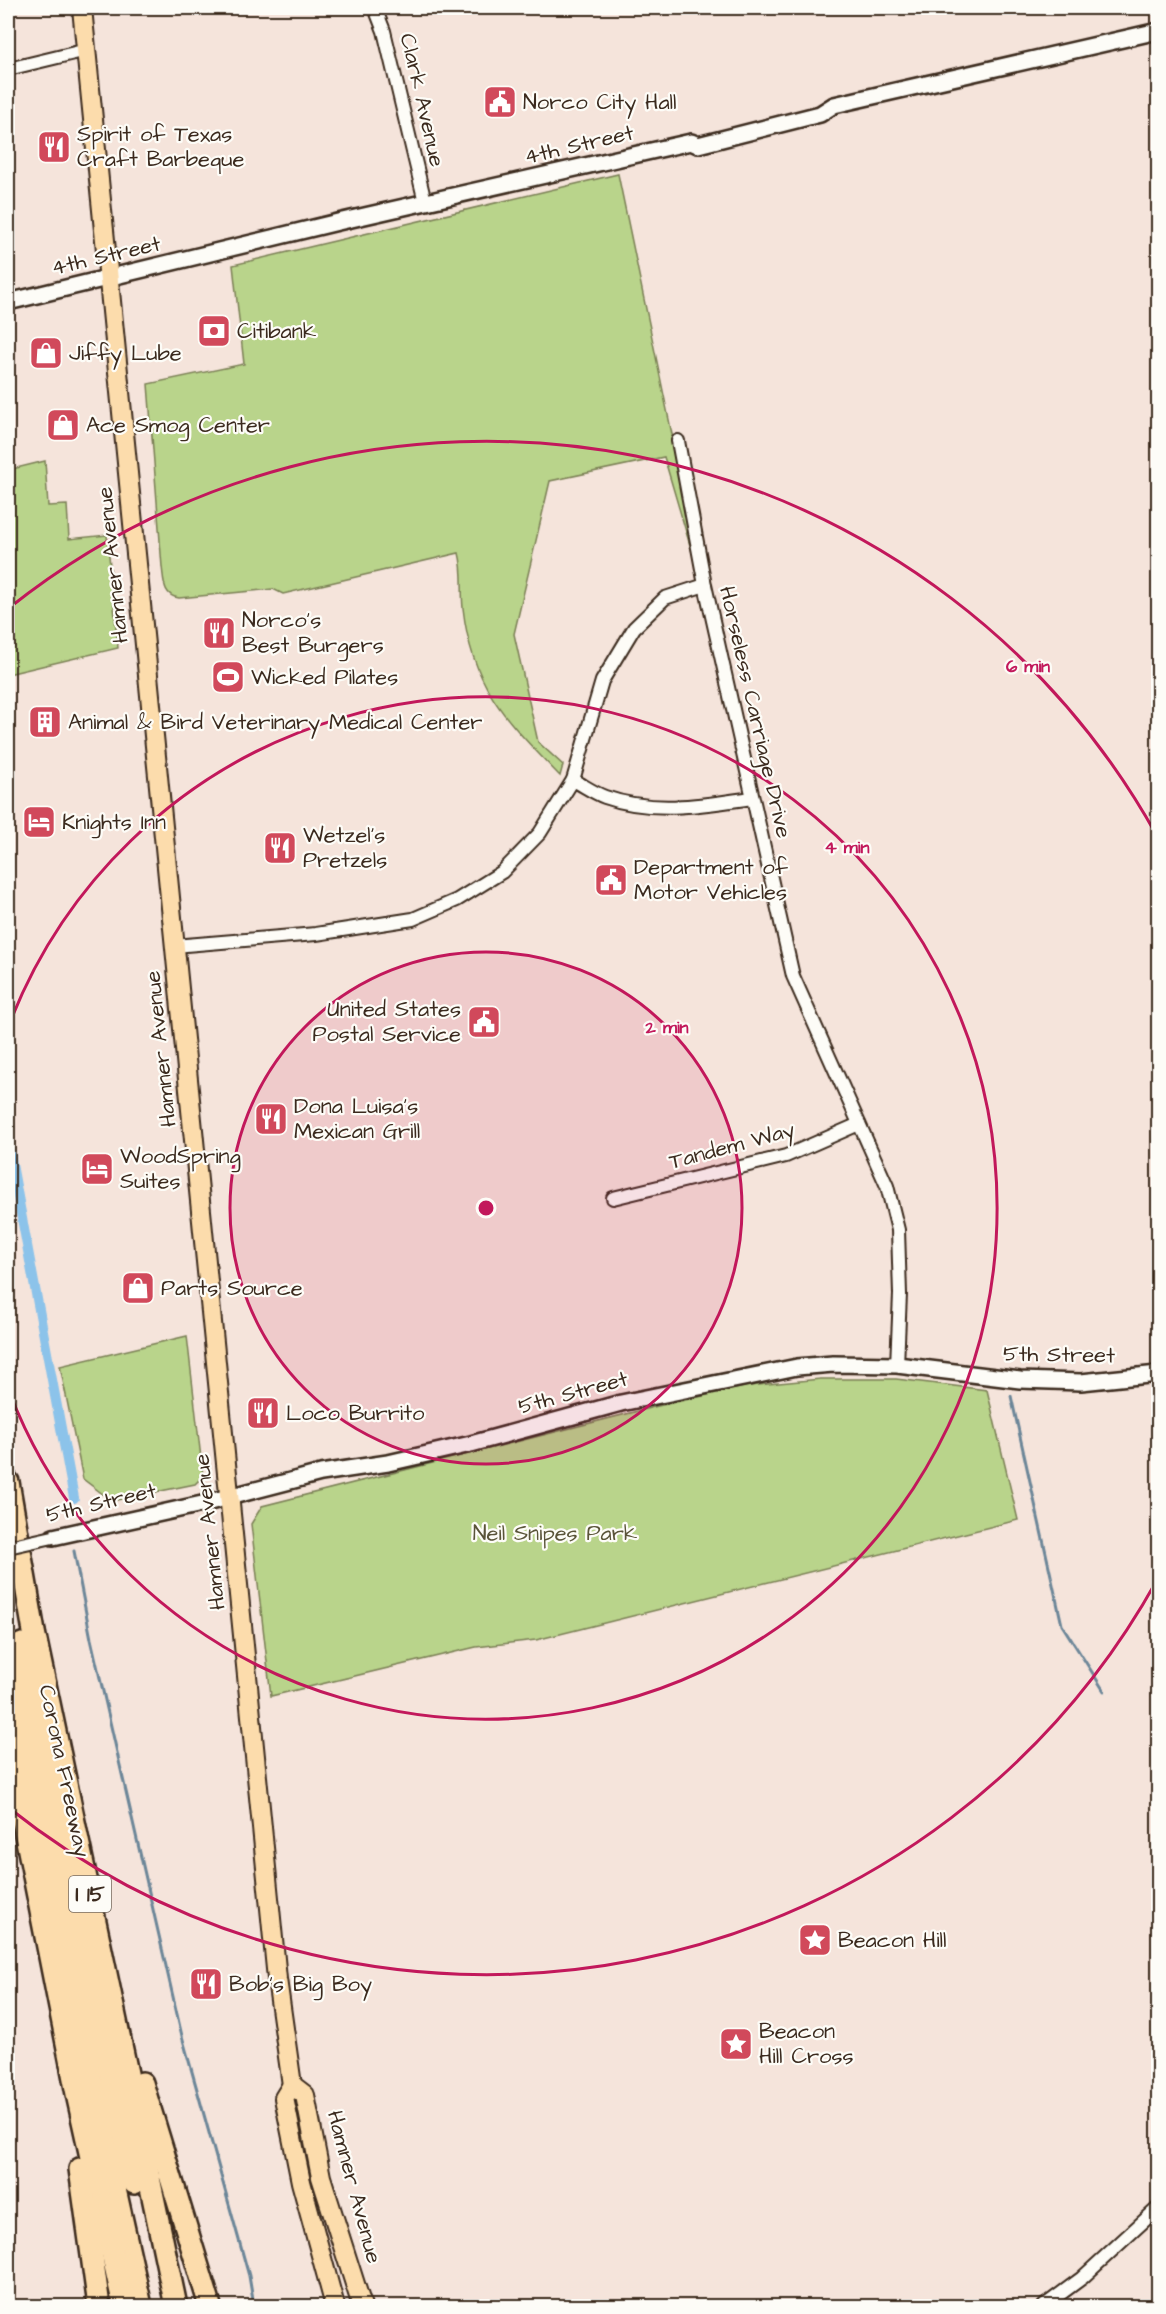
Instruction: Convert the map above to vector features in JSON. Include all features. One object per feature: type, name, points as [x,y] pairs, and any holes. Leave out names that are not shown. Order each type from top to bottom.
[{"type":"highway","name":"Corona Freeway","points":[[8,1482],[34,1632],[176,2307]]},
{"type":"highway","points":[[8,1564],[71,1899],[162,2307]]},
{"type":"highway","points":[[8,1653],[88,2068],[141,2307]]},
{"type":"highway","name":"I 15","points":[[8,1744],[77,2094],[124,2307]]},
{"type":"highway","points":[[90,1894],[148,2106],[210,2307]]},
{"type":"highway","points":[[77,2094],[79,2161],[99,2307]]},
{"type":"main road","name":"Hamner Avenue","points":[[82,8],[276,1970],[292,2085],[284,2098],[301,2182],[335,2307]]},
{"type":"main road","name":"Hamner Avenue","points":[[292,2085],[305,2095],[321,2176],[362,2307]]},
{"type":"street","name":"Clark Avenue","points":[[375,8],[384,31],[424,202]]},
{"type":"street","points":[[694,144],[729,129],[1158,31]]},
{"type":"street","points":[[8,69],[87,50]]},
{"type":"street","points":[[694,144],[729,146],[800,129],[834,105]]},
{"type":"street","name":"4th Street","points":[[8,302],[424,202],[694,144]]},
{"type":"street","name":"Horseless Carriage Drive","points":[[678,441],[705,585],[793,976],[887,1186],[898,1230],[900,1294],[897,1365]]},
{"type":"street","points":[[174,946],[316,934],[413,919],[457,900],[502,872],[540,833],[573,780],[602,681],[634,628],[665,598],[705,585]]},
{"type":"street","points":[[573,780],[604,797],[647,807],[698,805],[752,798]]},
{"type":"street","name":"Tandem Way","points":[[613,1198],[786,1156],[860,1125]]},
{"type":"street","name":"5th Street","points":[[8,1547],[321,1473],[388,1464],[621,1403],[762,1372],[832,1364],[897,1365],[1020,1380],[1081,1382],[1158,1374]]},
{"type":"street","points":[[1044,2307],[1082,2278],[1158,2208]]},
{"type":"green space","points":[[618,174],[673,439],[671,440],[694,559],[664,457],[550,481],[514,634],[538,742],[563,765],[560,776],[508,720],[484,682],[468,636],[463,608],[459,553],[283,594],[273,589],[179,598],[167,591],[162,567],[148,384],[244,364],[233,265]]},
{"type":"green space","points":[[45,461],[48,506],[67,505],[69,539],[107,535],[118,648],[8,674],[8,470]]},
{"type":"green space","points":[[187,1336],[203,1476],[195,1484],[112,1501],[83,1479],[60,1366]]},
{"type":"green space","name":"Neil Snipes Park","points":[[821,1379],[896,1379],[987,1390],[1018,1520],[536,1640],[476,1647],[271,1696],[251,1524],[262,1506],[658,1406],[748,1386]]},
{"type":"waterway","points":[[8,1143],[74,1498]]},
{"type":"waterway","points":[[1011,1396],[1062,1625],[1104,1691]]},
{"type":"waterway","points":[[74,1551],[91,1639],[182,2036],[249,2276],[254,2306]]},
{"type":"place","name":"Norco City Hall","points":[[500,102]]},
{"type":"place","name":"Spirit of Texas Craft Barbeque","points":[[54,147]]},
{"type":"place","name":"Citibank","points":[[214,331]]},
{"type":"place","name":"Jiffy Lube","points":[[46,353]]},
{"type":"place","name":"Ace Smog Center","points":[[63,425]]},
{"type":"place","name":"Norco's Best Burgers","points":[[219,633]]},
{"type":"place","name":"Wicked Pilates","points":[[228,677]]},
{"type":"place","name":"Animal & Bird Veterinary Medical Center","points":[[45,722]]},
{"type":"place","name":"Knights Inn","points":[[39,822]]},
{"type":"place","name":"Wetzel's Pretzels","points":[[280,848]]},
{"type":"place","name":"Department of Motor Vehicles","points":[[611,880]]},
{"type":"place","name":"United States Postal Service","points":[[484,1022]]},
{"type":"place","name":"Dona Luisa’s Mexican Grill","points":[[271,1119]]},
{"type":"place","name":"WoodSpring Suites","points":[[97,1169]]},
{"type":"place","name":"Parts Source","points":[[138,1288]]},
{"type":"place","name":"Loco Burrito","points":[[263,1413]]},
{"type":"place","name":"Beacon Hill","points":[[815,1940]]},
{"type":"place","name":"Bob's Big Boy","points":[[206,1984]]},
{"type":"place","name":"Beacon Hill Cross","points":[[736,2044]]}]
